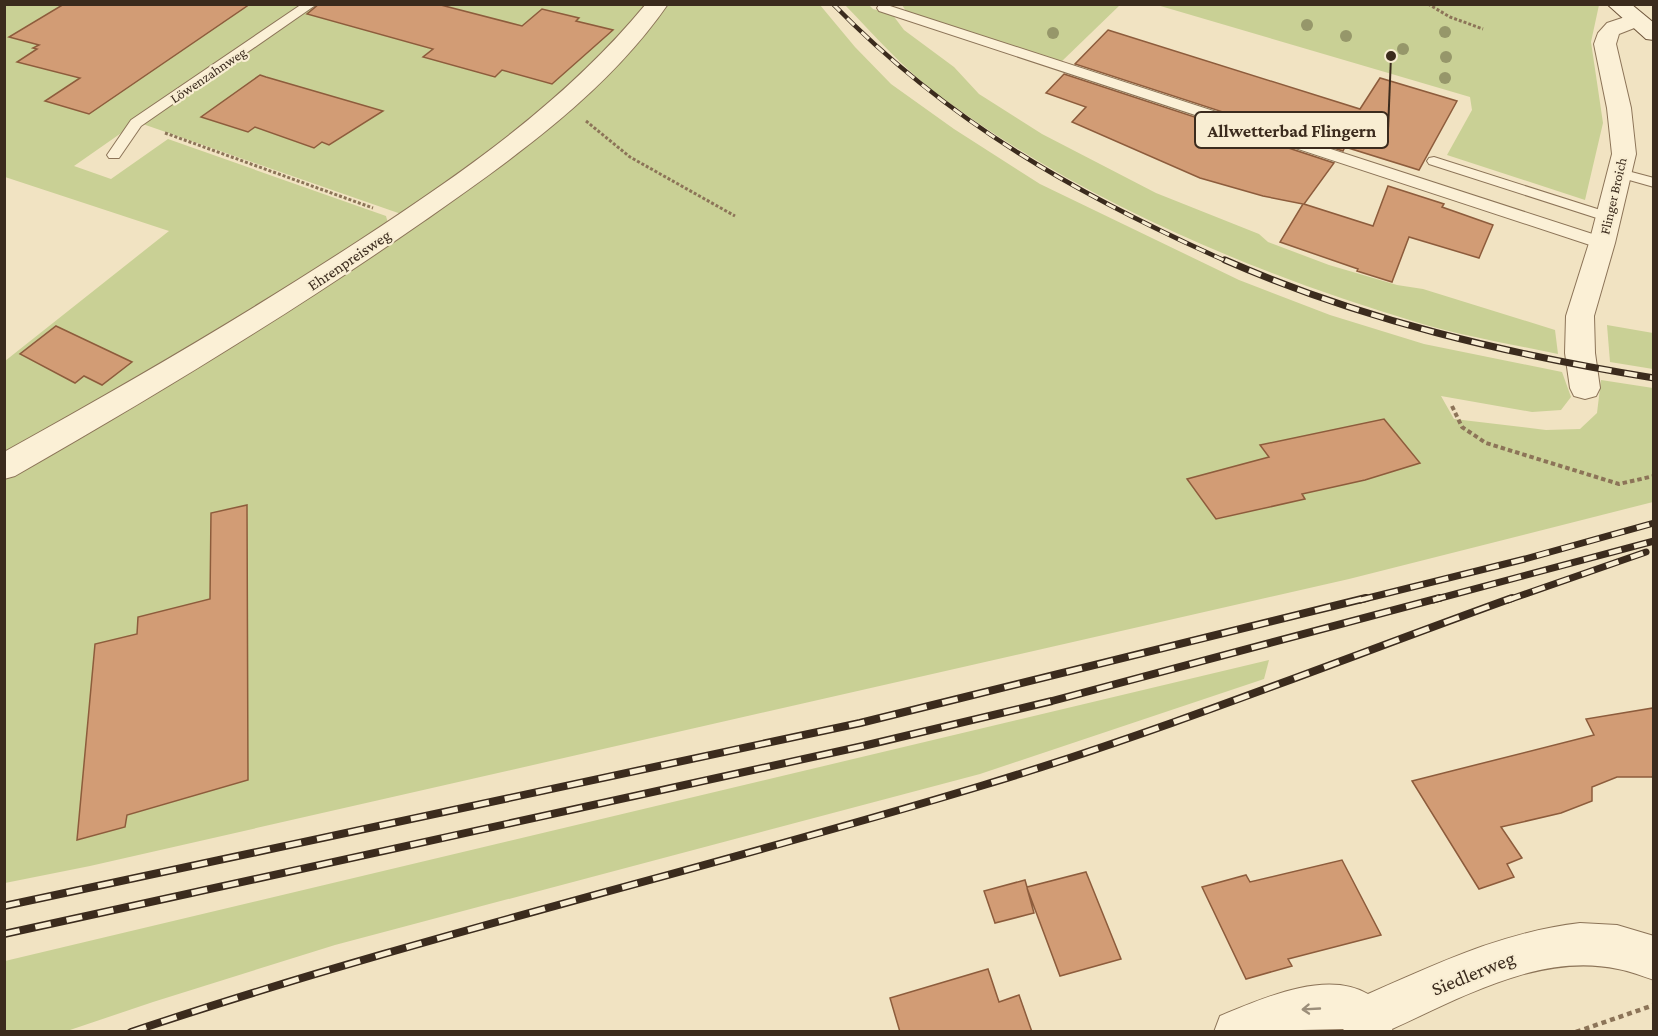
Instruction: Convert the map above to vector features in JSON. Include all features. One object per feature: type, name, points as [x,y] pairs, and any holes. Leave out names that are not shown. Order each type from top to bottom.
[{"type":"street","name":"Ehrenpreisweg","points":[[4,467],[87,421],[296,296],[407,220],[520,140],[564,104],[615,55],[658,4]]},
{"type":"street","name":"Flinger Broich","points":[[1585,388],[1580,353],[1580,316],[1602,243],[1624,154],[1622,131],[1605,44],[1606,35],[1612,27],[1635,19]]},
{"type":"street","name":"Siedlerweg","points":[[1236,1032],[1300,1009],[1348,1007],[1368,1025],[1513,954],[1568,944],[1611,944],[1653,958]]},
{"type":"lane","name":"Löwenzahnweg","points":[[114,155],[136,123],[311,4]]},
{"type":"lane","points":[[883,8],[1602,243]]},
{"type":"lane","points":[[1434,161],[1608,218]]},
{"type":"lane","points":[[1620,173],[1653,183]]},
{"type":"path","points":[[1428,4],[1450,17],[1483,29]]},
{"type":"path","points":[[564,104],[630,157],[735,216]]},
{"type":"path","points":[[136,123],[407,220]]},
{"type":"path","points":[[1452,406],[1462,427],[1486,443],[1619,483],[1644,480],[1653,476]]},
{"type":"path","points":[[1576,1032],[1653,1005]]},
{"type":"green space","points":[[5,5],[654,5],[571,92],[404,215],[137,122],[74,166],[111,179],[168,139],[386,216],[389,227],[5,461],[5,361],[169,231],[5,177]]},
{"type":"green space","points":[[661,5],[820,5],[855,47],[891,84],[954,129],[1040,184],[1239,280],[1330,315],[1424,344],[1562,372],[1571,397],[1561,410],[1532,412],[1441,396],[1454,419],[1546,430],[1580,429],[1597,413],[1601,380],[1653,388],[1653,502],[1349,579],[90,866],[5,883],[5,475],[528,139]]},
{"type":"green space","points":[[845,5],[869,5],[873,9],[892,14],[904,30],[954,67],[979,94],[1042,134],[1156,193],[1259,234],[1268,242],[1329,265],[1397,285],[1423,289],[1555,330],[1558,354],[1451,332],[1416,322],[1291,280],[1166,228],[1046,166],[989,131],[924,83]]},
{"type":"green space","points":[[902,5],[1120,5],[1060,63],[908,14]]},
{"type":"green space","points":[[1157,5],[1599,5],[1591,42],[1603,123],[1585,200],[1447,155],[1472,110],[1470,97]]},
{"type":"green space","points":[[1607,325],[1653,333],[1653,369],[1610,362]]},
{"type":"green space","points":[[1269,660],[1264,679],[980,774],[335,945],[67,1031],[5,1031],[5,961]]},
{"type":"building","points":[[64,4],[250,4],[89,114],[45,101],[80,78],[17,62],[37,49],[33,48],[39,45],[9,37]]},
{"type":"building","points":[[319,4],[437,4],[522,26],[542,9],[579,18],[576,21],[613,30],[552,84],[502,70],[495,77],[423,57],[433,49],[307,14]]},
{"type":"building","points":[[1108,30],[1360,109],[1380,78],[1457,101],[1419,170],[1345,147],[1343,151],[1075,64]]},
{"type":"building","points":[[1064,74],[1334,163],[1304,204],[1373,226],[1388,186],[1444,204],[1442,207],[1493,225],[1479,258],[1409,237],[1392,282],[1357,271],[1358,269],[1280,242],[1303,204],[1263,196],[1200,178],[1072,122],[1086,107],[1046,93]]},
{"type":"building","points":[[260,75],[383,111],[329,145],[322,142],[314,148],[255,127],[248,132],[201,117]]},
{"type":"building","points":[[56,326],[132,362],[102,385],[84,376],[75,383],[20,354]]},
{"type":"building","points":[[1384,419],[1420,463],[1365,480],[1302,494],[1305,499],[1216,519],[1187,479],[1269,457],[1260,445]]},
{"type":"building","points":[[247,505],[248,780],[127,815],[125,827],[77,840],[95,644],[137,634],[138,617],[210,599],[211,513]]},
{"type":"building","points":[[1653,708],[1653,777],[1617,777],[1592,787],[1592,801],[1561,813],[1501,827],[1522,858],[1507,864],[1514,877],[1479,889],[1412,781],[1594,735],[1586,719]]},
{"type":"building","points":[[1342,860],[1381,935],[1288,959],[1292,966],[1246,979],[1202,887],[1246,875],[1250,882]]},
{"type":"building","points":[[1086,872],[1121,959],[1060,976],[1027,888],[1034,913],[995,923],[984,891],[1025,880],[1027,887]]},
{"type":"building","points":[[988,969],[999,1002],[1019,995],[1032,1032],[900,1032],[890,998]]},
{"type":"railway","points":[[833,4],[877,47],[969,120],[1018,152],[1119,210],[1228,262]]},
{"type":"railway","points":[[1225,260],[1329,300],[1436,332],[1544,358],[1654,378]]},
{"type":"railway","points":[[1360,600],[1525,559],[1654,523]]},
{"type":"railway","points":[[1433,600],[1654,541]]},
{"type":"railway","points":[[1508,600],[1646,552]]},
{"type":"railway","points":[[4,906],[860,723],[1366,598]]},
{"type":"railway","points":[[4,934],[863,746],[1052,701],[1439,598]]},
{"type":"railway","points":[[131,1032],[449,935],[770,847],[1051,764],[1184,719],[1512,598]]},
{"type":"place","name":"Allwetterbad Flingern","points":[[1391,56]]}]
